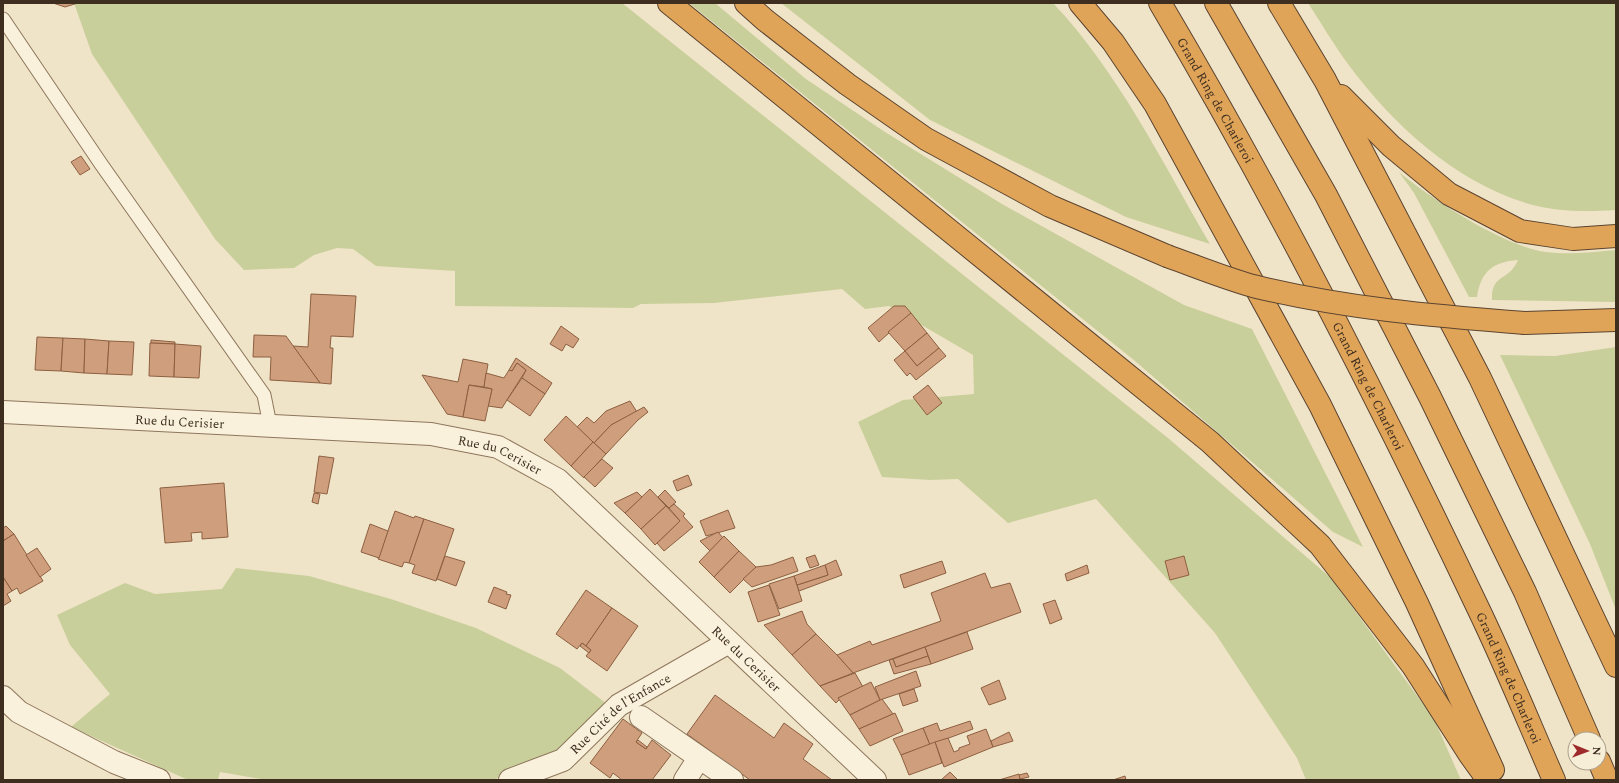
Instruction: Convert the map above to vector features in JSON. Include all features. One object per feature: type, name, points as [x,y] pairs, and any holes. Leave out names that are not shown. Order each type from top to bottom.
[{"type":"highway","points":[[669,3],[1210,442],[1320,545],[1413,666],[1470,755],[1488,780]]},
{"type":"highway","points":[[746,3],[765,20],[847,84],[926,140],[1050,206],[1167,256],[1252,285],[1338,303],[1426,316],[1525,323],[1616,320]]},
{"type":"highway","points":[[1080,3],[1113,42],[1155,104],[1320,405],[1417,603],[1498,780]]},
{"type":"highway","name":"Grand Ring de Charleroi","points":[[1160,3],[1282,217],[1380,406],[1479,610],[1554,780]]},
{"type":"highway","points":[[1216,3],[1326,195],[1430,397],[1525,592],[1586,731]]},
{"type":"highway","points":[[1280,3],[1325,80],[1480,378],[1616,666]]},
{"type":"highway","points":[[1325,80],[1391,146],[1449,194],[1520,231],[1573,239],[1616,236]]},
{"type":"street","name":"Rue du Cerisier","points":[[3,412],[431,434],[498,447],[558,480],[875,780]]},
{"type":"street","name":"Rue Cité de l'Enfance","points":[[510,780],[563,760],[619,705],[729,642]]},
{"type":"street","points":[[3,697],[19,712],[114,762],[158,780]]},
{"type":"street","name":"Rue Cité de l'Enfance","points":[[641,717],[732,780]]},
{"type":"street","points":[[685,780],[699,758]]},
{"type":"lane","points":[[3,19],[102,164],[264,395],[270,425]]},
{"type":"green space","points":[[74,3],[622,3],[1168,438],[1331,578],[1434,719],[1461,780],[1306,780],[1297,758],[1215,633],[1096,499],[1008,523],[958,479],[930,480],[882,477],[858,422],[903,400],[974,394],[973,355],[889,306],[865,309],[842,289],[714,303],[641,304],[633,308],[455,306],[455,271],[376,266],[353,249],[337,248],[314,255],[294,268],[244,270],[215,239],[92,54]]},
{"type":"green space","points":[[689,3],[715,3],[806,79],[885,132],[1002,204],[1184,305],[1252,329],[1363,547],[1333,532],[1135,361]]},
{"type":"green space","points":[[781,3],[1053,3],[1077,30],[1119,88],[1157,150],[1210,244],[1126,217],[930,120]]},
{"type":"green space","points":[[1308,3],[1616,3],[1616,210],[1572,211],[1539,207],[1502,194],[1451,166],[1428,149],[1385,109],[1348,64]]},
{"type":"green space","points":[[1399,172],[1430,195],[1469,220],[1490,232],[1529,248],[1546,252],[1563,253],[1616,250],[1616,302],[1492,300],[1494,285],[1497,281],[1510,272],[1518,260],[1509,261],[1495,266],[1485,274],[1477,297],[1469,297],[1414,193]]},
{"type":"green space","points":[[1616,347],[1616,610],[1590,544],[1500,355],[1555,356]]},
{"type":"green space","points":[[236,568],[309,576],[391,599],[476,628],[560,668],[607,704],[556,756],[493,780],[267,780],[220,772],[218,780],[188,780],[71,727],[110,694],[70,645],[57,615],[125,583],[155,594],[222,589]]},
{"type":"building","points":[[53,3],[78,3],[65,7]]},
{"type":"building","points":[[81,156],[90,169],[80,175],[71,162]]},
{"type":"building","points":[[311,294],[356,296],[353,337],[331,336],[330,348],[333,348],[331,384],[320,383],[293,346],[308,347]]},
{"type":"building","points":[[894,306],[905,306],[911,313],[879,342],[868,328]]},
{"type":"building","points":[[911,313],[927,333],[905,351],[888,332]]},
{"type":"building","points":[[561,326],[579,339],[573,348],[566,344],[562,351],[550,344]]},
{"type":"building","points":[[927,333],[939,348],[917,366],[905,351]]},
{"type":"building","points":[[254,335],[286,336],[320,383],[270,380],[271,357],[253,357]]},
{"type":"building","points":[[37,337],[63,338],[61,371],[35,370]]},
{"type":"building","points":[[63,338],[85,339],[84,373],[61,371]]},
{"type":"building","points":[[85,339],[109,341],[107,374],[84,373]]},
{"type":"building","points":[[151,340],[175,342],[175,344],[151,343]]},
{"type":"building","points":[[109,341],[134,342],[132,375],[107,374]]},
{"type":"building","points":[[150,343],[175,344],[174,377],[149,376]]},
{"type":"building","points":[[175,344],[201,346],[199,378],[174,377]]},
{"type":"building","points":[[939,348],[946,356],[916,380],[910,373],[907,376],[894,360],[905,351],[917,366]]},
{"type":"building","points":[[516,358],[552,383],[545,394],[522,378],[526,370],[517,363],[512,371],[509,370]]},
{"type":"building","points":[[463,359],[488,364],[484,387],[469,385],[463,417],[447,414],[422,375],[458,382]]},
{"type":"building","points":[[517,363],[526,370],[502,408],[488,406],[492,389],[484,387],[486,373],[504,378],[509,370],[512,371]]},
{"type":"building","points":[[522,378],[545,394],[530,416],[507,400]]},
{"type":"building","points":[[469,385],[492,389],[485,421],[463,417]]},
{"type":"building","points":[[928,385],[942,403],[927,415],[913,397]]},
{"type":"building","points":[[630,401],[637,412],[611,425],[594,443],[577,427],[587,417],[594,423],[606,411]]},
{"type":"building","points":[[644,407],[648,412],[638,420],[606,454],[594,443],[611,425]]},
{"type":"building","points":[[566,416],[593,442],[571,466],[544,440]]},
{"type":"building","points":[[593,442],[606,454],[584,478],[571,466]]},
{"type":"building","points":[[319,456],[334,458],[327,494],[314,492]]},
{"type":"building","points":[[602,459],[613,468],[595,487],[584,477]]},
{"type":"building","points":[[688,475],[692,485],[677,491],[673,481]]},
{"type":"building","points":[[224,483],[228,537],[202,539],[202,532],[191,533],[192,541],[165,543],[160,488]]},
{"type":"building","points":[[650,489],[666,506],[641,529],[625,513]]},
{"type":"building","points":[[665,490],[676,502],[669,508],[658,497]]},
{"type":"building","points":[[637,492],[642,497],[625,513],[614,503]]},
{"type":"building","points":[[314,493],[320,494],[318,504],[312,502]]},
{"type":"building","points":[[674,504],[685,514],[683,516],[693,527],[664,551],[657,543],[680,521],[669,508]]},
{"type":"building","points":[[666,506],[680,521],[655,545],[641,529]]},
{"type":"building","points":[[728,510],[735,528],[706,536],[700,521]]},
{"type":"building","points":[[395,511],[414,518],[415,516],[424,519],[409,563],[404,562],[402,567],[378,559]]},
{"type":"building","points":[[424,519],[454,529],[436,581],[412,573],[415,565],[409,563]]},
{"type":"building","points":[[370,524],[388,531],[379,558],[361,552]]},
{"type":"building","points":[[6,526],[14,534],[3,541],[3,528]]},
{"type":"building","points":[[718,532],[723,538],[710,551],[700,541]]},
{"type":"building","points":[[14,534],[43,581],[20,594],[17,588],[12,591],[3,577],[3,541]]},
{"type":"building","points":[[724,536],[739,551],[714,577],[699,562]]},
{"type":"building","points":[[37,548],[51,569],[40,577],[26,555]]},
{"type":"building","points":[[739,551],[756,567],[730,593],[714,577]]},
{"type":"building","points":[[815,555],[819,565],[810,568],[806,558]]},
{"type":"building","points":[[445,556],[465,562],[456,586],[437,579]]},
{"type":"building","points":[[1184,556],[1189,575],[1170,580],[1165,561]]},
{"type":"building","points":[[793,557],[798,571],[752,587],[743,579],[756,567],[771,565]]},
{"type":"building","points":[[836,560],[842,575],[799,591],[797,585],[828,575],[825,565]]},
{"type":"building","points":[[942,561],[946,573],[904,588],[900,575]]},
{"type":"building","points":[[825,565],[828,575],[797,585],[794,576]]},
{"type":"building","points":[[1087,565],[1089,573],[1067,581],[1065,574]]},
{"type":"building","points":[[985,573],[991,588],[1010,583],[1021,612],[853,673],[837,655],[870,641],[872,645],[941,621],[931,593]]},
{"type":"building","points":[[794,576],[802,601],[779,609],[769,584]]},
{"type":"building","points":[[3,577],[12,591],[7,594],[11,601],[3,606]]},
{"type":"building","points":[[769,585],[780,615],[758,622],[748,592]]},
{"type":"building","points":[[494,587],[507,592],[506,594],[511,595],[506,609],[488,602]]},
{"type":"building","points":[[586,590],[612,608],[586,646],[582,643],[577,649],[556,634]]},
{"type":"building","points":[[1055,600],[1062,619],[1050,624],[1043,604]]},
{"type":"building","points":[[612,608],[638,626],[607,671],[586,656],[591,650],[586,646]]},
{"type":"building","points":[[802,611],[807,624],[816,634],[792,655],[764,625]]},
{"type":"building","points":[[967,632],[973,649],[931,664],[925,647]]},
{"type":"building","points":[[816,634],[853,673],[820,686],[792,655]]},
{"type":"building","points":[[582,643],[591,650],[589,653],[580,646]]},
{"type":"building","points":[[925,647],[928,656],[896,667],[893,659]]},
{"type":"building","points":[[928,656],[931,664],[894,674],[889,660],[893,659],[896,667]]},
{"type":"building","points":[[916,671],[921,686],[880,700],[875,687]]},
{"type":"building","points":[[855,673],[863,687],[838,698],[840,699],[836,703],[820,686]]},
{"type":"building","points":[[999,680],[1006,699],[989,705],[981,688]]},
{"type":"building","points":[[871,682],[880,700],[850,715],[838,698]]},
{"type":"building","points":[[914,689],[918,701],[903,706],[899,694]]},
{"type":"building","points":[[715,695],[774,738],[784,723],[813,744],[803,759],[832,780],[750,780],[687,734]]},
{"type":"building","points":[[882,699],[893,714],[859,729],[850,715]]},
{"type":"building","points":[[895,713],[903,731],[870,746],[859,729]]},
{"type":"building","points":[[623,719],[642,733],[636,742],[646,749],[652,740],[671,755],[652,780],[622,780],[613,773],[610,778],[590,763]]},
{"type":"building","points":[[970,721],[973,729],[930,745],[923,728],[937,723],[940,731]]},
{"type":"building","points":[[923,728],[930,745],[901,755],[893,739]]},
{"type":"building","points":[[986,729],[993,747],[944,767],[935,742],[948,738],[954,752],[959,750],[959,748],[970,744],[967,736]]},
{"type":"building","points":[[1009,732],[1013,741],[993,747],[991,741]]},
{"type":"building","points":[[638,740],[647,747],[646,749],[636,742]]},
{"type":"building","points":[[935,742],[942,763],[909,775],[901,755]]},
{"type":"building","points":[[950,772],[958,780],[941,780]]},
{"type":"building","points":[[1027,773],[1029,777],[1020,779],[1019,775]]},
{"type":"building","points":[[1019,774],[1020,780],[999,780]]},
{"type":"building","points":[[1125,776],[1126,780],[1113,780]]}]
